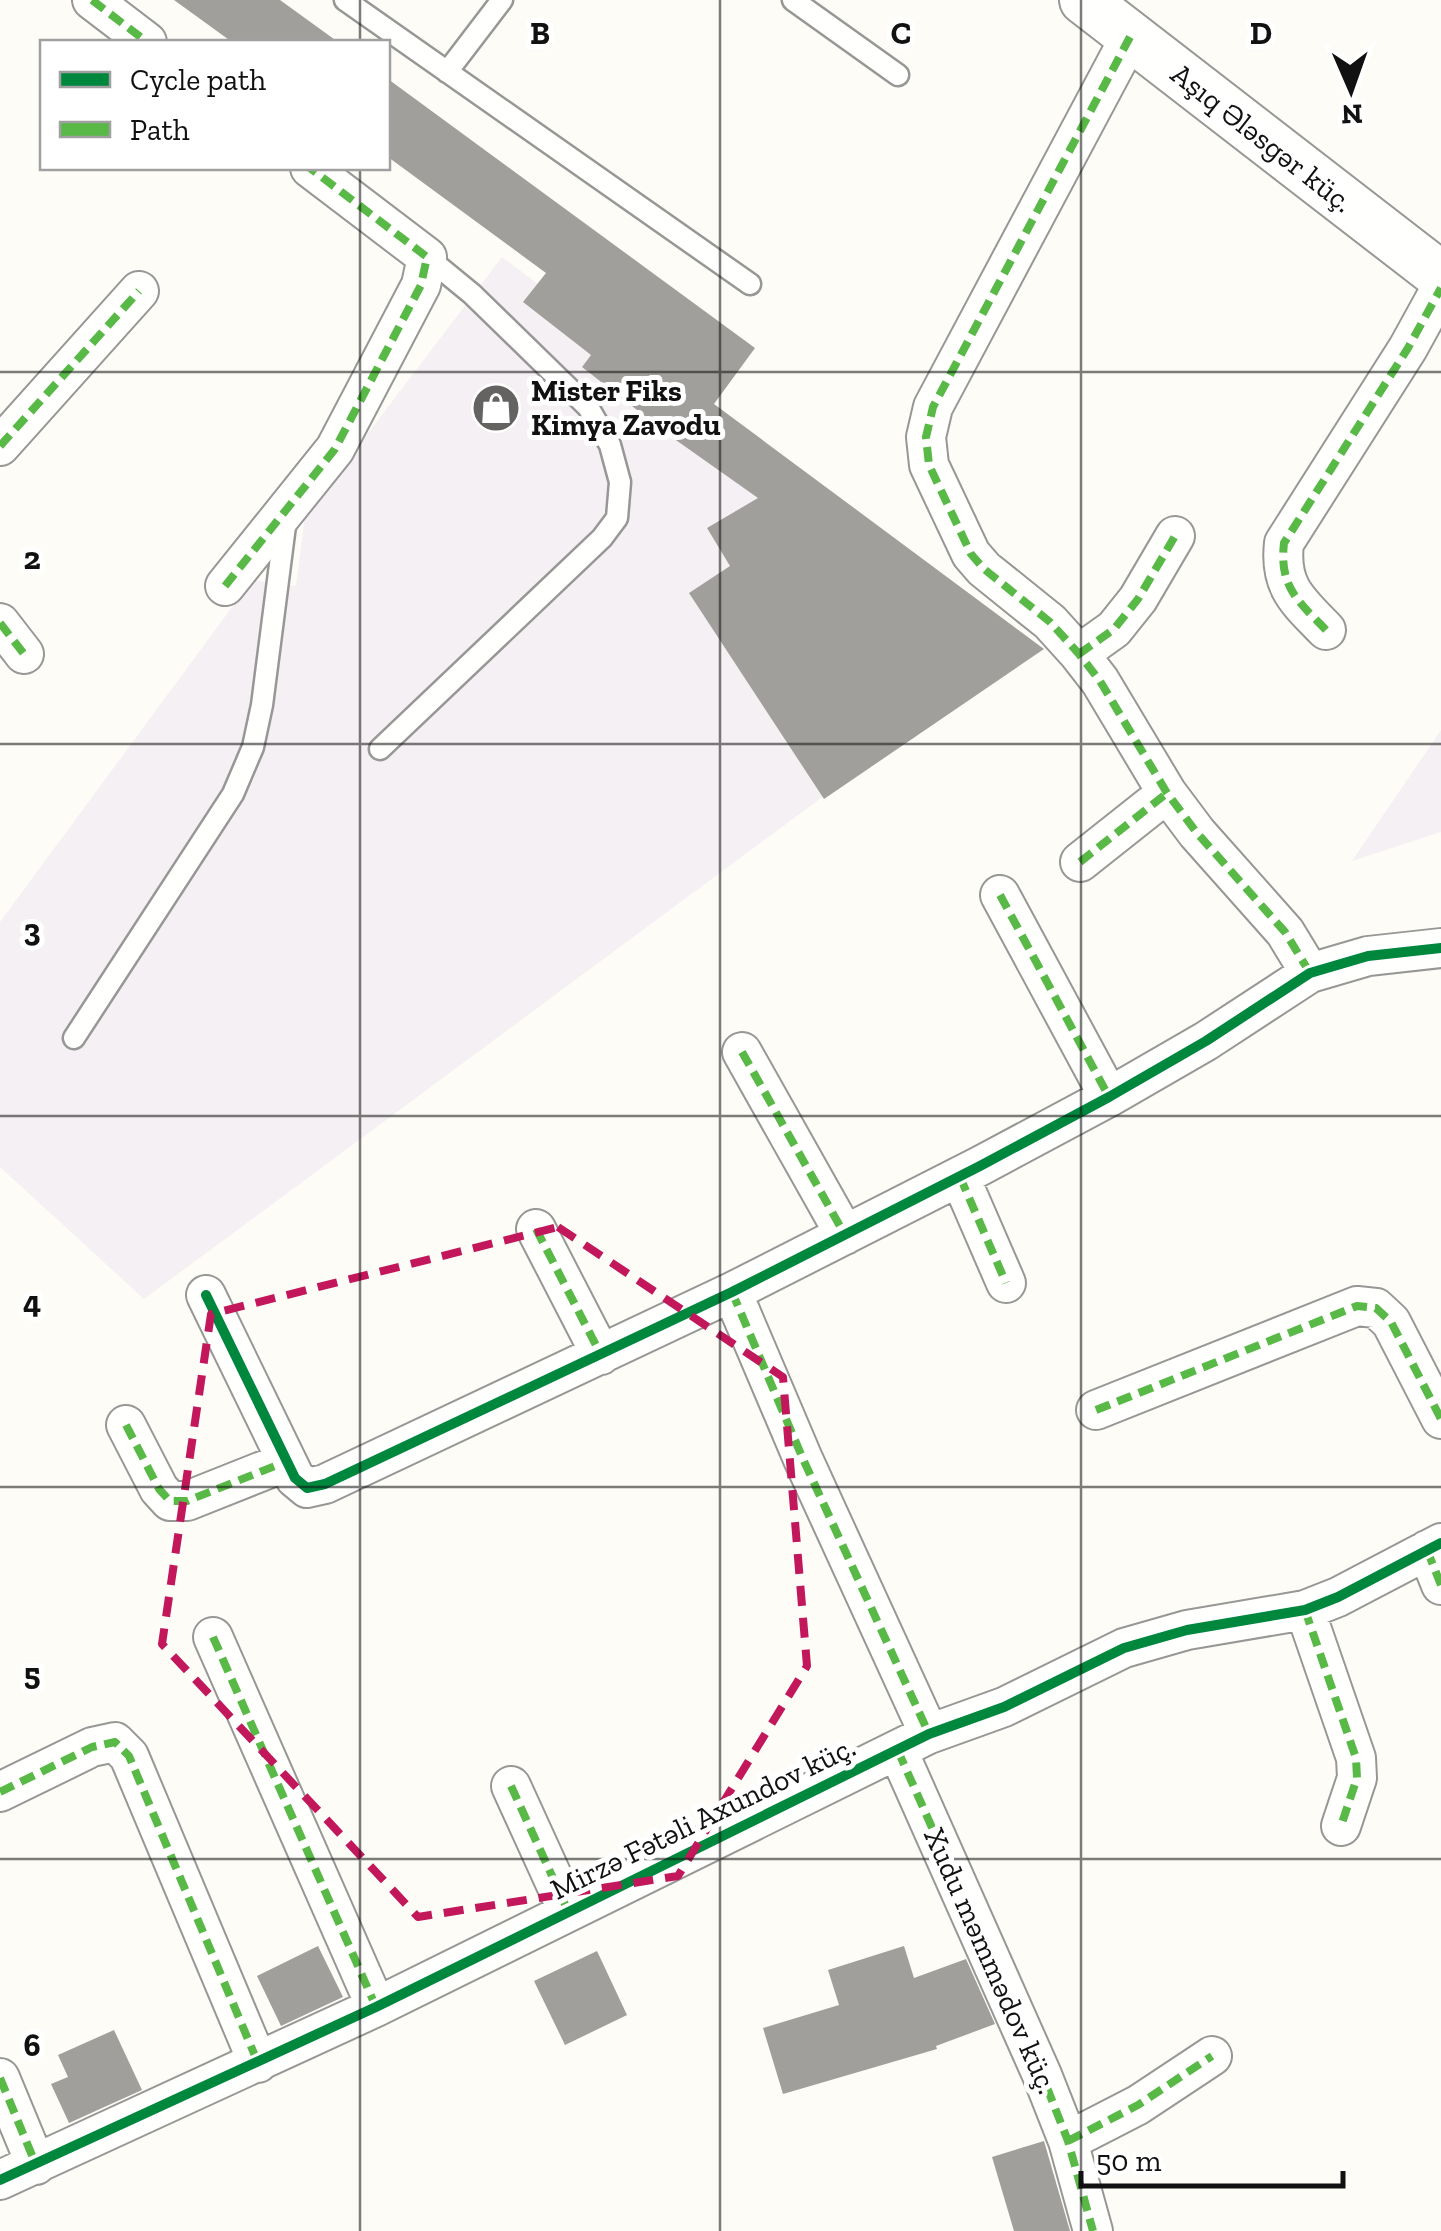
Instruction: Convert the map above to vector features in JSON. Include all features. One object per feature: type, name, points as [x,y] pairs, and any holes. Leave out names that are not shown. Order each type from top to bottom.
[{"type":"street","points":[[92,0],[144,40]]},
{"type":"street","name":"Aşıq Ələsgər küç.","points":[[1084,0],[1441,276]]},
{"type":"street","points":[[1130,37],[932,407],[926,437],[929,464],[971,554],[1050,622],[1079,654],[1100,681],[1168,793],[1208,846],[1285,932],[1310,973]]},
{"type":"street","points":[[226,586],[335,449],[421,285],[427,257],[313,170]]},
{"type":"street","points":[[1326,630],[1296,599],[1284,579],[1284,543],[1408,348],[1441,288]]},
{"type":"street","points":[[0,446],[139,291]]},
{"type":"street","points":[[1079,654],[1114,629],[1138,599],[1174,536]]},
{"type":"street","points":[[0,623],[24,654]]},
{"type":"street","points":[[1080,862],[1168,793]]},
{"type":"street","points":[[1000,895],[1110,1097]]},
{"type":"street","points":[[206,1295],[296,1478],[307,1488],[326,1484],[732,1292],[960,1176],[1110,1097],[1310,973],[1368,956],[1441,948]]},
{"type":"street","points":[[742,1052],[845,1235]]},
{"type":"street","points":[[960,1176],[1006,1283]]},
{"type":"street","points":[[536,1228],[601,1355]]},
{"type":"street","name":"Xudu məmmədov küç.","points":[[732,1292],[803,1459],[1068,2141],[1093,2231]]},
{"type":"street","points":[[1096,1410],[1357,1306],[1376,1308],[1391,1322],[1441,1419]]},
{"type":"street","points":[[126,1425],[159,1489],[170,1502],[187,1501],[286,1462]]},
{"type":"street","name":"Mirzə Fətəli Axundov küç.","points":[[0,2180],[376,2007],[914,1742],[1004,1707],[1124,1648],[1187,1630],[1305,1610],[1436,1559]]},
{"type":"street","points":[[1305,1610],[1356,1758],[1357,1778],[1341,1826]]},
{"type":"street","points":[[213,1638],[376,2007]]},
{"type":"street","points":[[0,1792],[92,1747],[115,1742],[129,1756],[258,2063]]},
{"type":"street","points":[[510,1786],[568,1911]]},
{"type":"street","points":[[1068,2141],[1138,2105],[1212,2056]]},
{"type":"street","points":[[0,2078],[36,2166]]},
{"type":"lane","points":[[345,0],[750,284]]},
{"type":"lane","points":[[447,72],[502,0]]},
{"type":"lane","points":[[792,0],[898,75]]},
{"type":"lane","points":[[380,749],[602,538],[617,518],[620,482],[610,445],[588,407],[472,294],[427,257]]},
{"type":"lane","points":[[74,1038],[233,794],[253,747],[287,511]]},
{"type":"highlighted area","points":[[558,1227],[783,1377],[807,1666],[678,1876],[418,1917],[162,1644],[211,1314]]},
{"type":"shaded area","name":"Mister Fiks Kimya Zavodu","points":[[502,257],[1024,648],[144,1299],[0,1167],[0,922],[252,580],[296,586],[305,516]]},
{"type":"shaded area","points":[[1441,730],[1441,832],[1352,861]]},
{"type":"building","points":[[174,0],[280,0],[335,40],[229,40]]},
{"type":"building","points":[[390,80],[755,348],[714,404],[1044,649],[824,799],[689,593],[730,566],[707,528],[758,498],[582,367],[591,355],[523,302],[546,273],[390,158]]},
{"type":"building","points":[[318,1946],[343,1997],[281,2026],[257,1976]]},
{"type":"building","points":[[904,1946],[914,1978],[966,1959],[995,2024],[936,2046],[937,2049],[783,2094],[763,2028],[839,2005],[828,1970]]},
{"type":"building","points":[[597,1951],[627,2015],[565,2045],[534,1981]]},
{"type":"building","points":[[114,2030],[142,2090],[69,2123],[51,2084],[68,2077],[58,2055]]},
{"type":"building","points":[[1044,2141],[1070,2231],[1014,2231],[992,2157]]},
{"type":"marked path","points":[[92,0],[144,40]]},
{"type":"marked path","points":[[1130,37],[933,407],[926,437],[929,465],[971,554],[1050,622],[1079,654],[1100,681],[1167,793],[1197,833],[1285,932],[1310,973]]},
{"type":"marked path","points":[[225,586],[335,449],[421,285],[427,257],[313,170]]},
{"type":"marked path","points":[[1326,630],[1299,601],[1288,582],[1284,543],[1408,348],[1441,288]]},
{"type":"marked path","points":[[0,446],[139,291]]},
{"type":"marked path","points":[[1079,654],[1114,629],[1138,599],[1175,536]]},
{"type":"marked path","points":[[0,623],[24,654]]},
{"type":"marked path","points":[[1080,862],[1167,793]]},
{"type":"marked path","points":[[1000,895],[1109,1097]]},
{"type":"marked path","points":[[742,1052],[845,1235]]},
{"type":"marked path","points":[[960,1177],[1006,1283]]},
{"type":"marked path","points":[[536,1229],[601,1355]]},
{"type":"marked path","points":[[732,1292],[803,1459],[929,1734]]},
{"type":"marked path","points":[[1096,1410],[1357,1306],[1376,1308],[1391,1322],[1441,1419]]},
{"type":"marked path","points":[[126,1425],[159,1489],[170,1501],[187,1501],[285,1462]]},
{"type":"marked path","points":[[1427,1550],[1441,1585]]},
{"type":"marked path","points":[[1305,1610],[1356,1758],[1357,1778],[1341,1826]]},
{"type":"marked path","points":[[213,1637],[376,2007]]},
{"type":"marked path","points":[[0,1792],[92,1747],[115,1742],[129,1756],[258,2063]]},
{"type":"marked path","points":[[898,1751],[1042,2075],[1068,2141],[1093,2231]]},
{"type":"marked path","points":[[511,1786],[568,1911]]},
{"type":"marked path","points":[[1068,2141],[1138,2105],[1212,2056]]},
{"type":"marked path","points":[[0,2078],[36,2165]]},
{"type":"cycle path","points":[[206,1295],[295,1478],[307,1488],[325,1484],[732,1292],[980,1166],[1206,1041],[1310,973],[1368,956],[1441,948]]},
{"type":"cycle path","points":[[0,2180],[376,2007],[929,1734],[1004,1707],[1124,1648],[1187,1630],[1305,1610],[1441,1543]]},
{"type":"place","name":"Mister Fiks Kimya Zavodu","points":[[496,408]]}]
